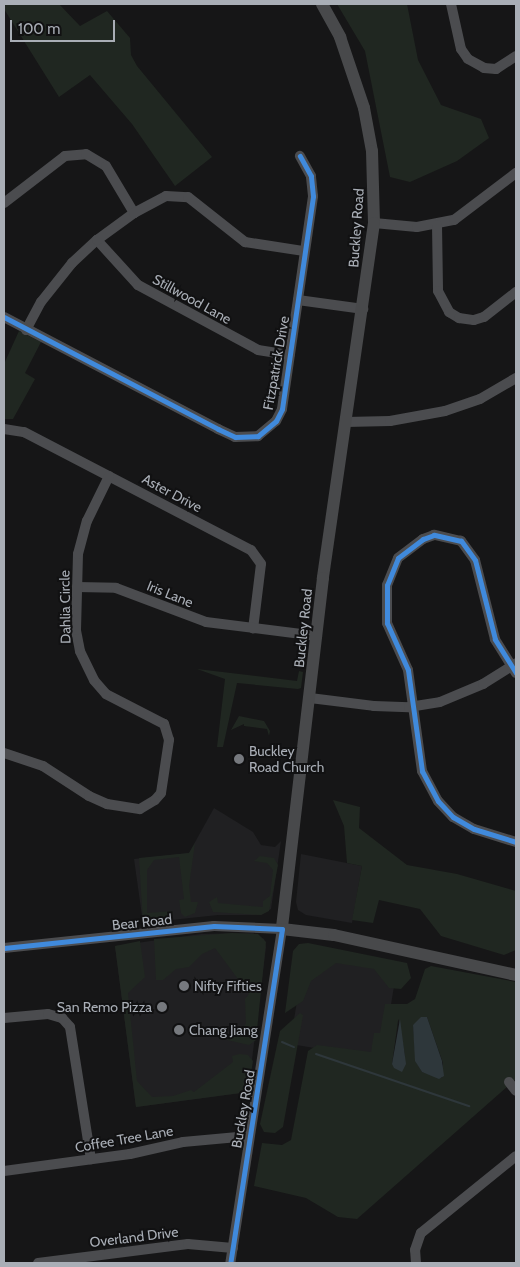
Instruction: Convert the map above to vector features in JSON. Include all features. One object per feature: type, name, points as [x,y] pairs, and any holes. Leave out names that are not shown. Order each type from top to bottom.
[{"type":"main road","name":"Buckley Road","points":[[282,929],[317,636],[374,223],[373,161],[364,108],[340,37],[322,4]]},
{"type":"main road","name":"Bear Road","points":[[282,929],[334,935],[516,975]]},
{"type":"street","points":[[451,4],[461,49],[468,59],[484,68],[496,68],[516,56]]},
{"type":"street","points":[[4,203],[65,156],[86,154],[106,166],[134,213]]},
{"type":"street","name":"Fitzpatrick Drive","points":[[4,317],[218,429],[249,438],[269,428],[279,415],[298,300],[313,185],[300,156]]},
{"type":"street","points":[[374,223],[437,226],[469,211],[516,173]]},
{"type":"street","points":[[26,330],[46,296],[72,263],[97,240],[134,213],[166,196],[188,197],[245,242],[304,251]]},
{"type":"street","points":[[437,226],[438,291],[449,312],[459,318],[474,320],[484,316],[516,292]]},
{"type":"street","name":"Stillwood Lane","points":[[97,240],[138,285],[258,350],[290,354]]},
{"type":"street","name":"Fitzpatrick Drive","points":[[298,300],[363,309]]},
{"type":"street","points":[[346,422],[413,418],[445,412],[480,399],[516,378]]},
{"type":"street","name":"Aster Drive","points":[[4,429],[24,432],[258,556],[261,564],[253,629]]},
{"type":"street","name":"Dahlia Circle","points":[[4,753],[43,766],[89,796],[107,804],[140,809],[155,800],[161,792],[169,740],[164,724],[122,704],[94,680],[80,651],[77,587],[82,534],[109,476]]},
{"type":"street","points":[[310,698],[374,706],[414,706],[464,694],[515,667],[492,632],[470,550],[460,541],[447,536],[423,539],[398,558],[387,585],[387,624],[408,670],[414,706],[422,771],[438,801],[453,817],[474,829],[516,842]]},
{"type":"street","name":"Iris Lane","points":[[77,587],[116,588],[195,619],[253,629],[317,636]]},
{"type":"street","name":"Bear Road","points":[[4,948],[214,926],[282,929]]},
{"type":"street","name":"Buckley Road","points":[[230,1263],[282,929]]},
{"type":"street","points":[[4,1018],[48,1014],[62,1018],[70,1026],[91,1159]]},
{"type":"street","points":[[509,1082],[516,1091]]},
{"type":"street","name":"Coffee Tree Lane","points":[[4,1171],[91,1159],[183,1142],[250,1136]]},
{"type":"street","points":[[416,1263],[415,1250],[421,1233],[516,1156]]},
{"type":"street","name":"Overland Drive","points":[[38,1263],[118,1258],[188,1244],[233,1248]]},
{"type":"shaded area","points":[[4,4],[59,4],[80,26],[107,11],[130,38],[131,55],[137,66],[212,157],[175,186],[132,124],[90,75],[59,97],[4,9]]},
{"type":"shaded area","points":[[337,4],[407,4],[418,60],[441,105],[481,119],[489,138],[457,161],[410,182],[390,177],[365,51]]},
{"type":"shaded area","points":[[19,331],[41,342],[25,373],[35,379],[13,419],[4,419],[4,364]]},
{"type":"shaded area","points":[[197,669],[297,681],[299,671],[303,672],[301,688],[298,689],[237,683],[223,747],[217,747],[225,679]]},
{"type":"shaded area","points":[[239,716],[264,721],[270,731],[269,736],[267,729],[244,726],[244,724],[231,730]]},
{"type":"shaded area","points":[[333,800],[360,807],[359,828],[407,865],[457,874],[516,891],[516,950],[504,955],[441,936],[420,909],[379,900],[373,923],[352,920],[362,866],[347,863],[344,826]]},
{"type":"shaded area","points":[[214,808],[253,832],[261,845],[275,847],[281,841],[271,909],[261,915],[218,915],[143,923],[134,859],[189,853]]},
{"type":"shaded area","points":[[195,843],[189,886],[191,902],[198,902],[195,913],[185,917],[181,913],[179,900],[184,899],[179,857],[154,860],[147,870],[147,913],[172,911],[173,914],[169,919],[143,923],[139,858],[189,853]]},
{"type":"shaded area","points":[[301,854],[362,866],[352,923],[306,915],[298,910],[296,902]]},
{"type":"shaded area","points":[[260,856],[274,858],[278,865],[269,911],[261,915],[213,912],[209,902],[217,897],[218,903],[263,907],[263,901],[270,896],[273,870],[267,863],[254,861]]},
{"type":"shaded area","points":[[232,933],[258,934],[266,942],[256,1040],[249,1045],[227,1040],[246,1024],[245,999],[249,994],[215,948],[202,954],[189,967],[176,969],[163,980],[156,980],[154,939]]},
{"type":"shaded area","points":[[253,933],[264,939],[266,947],[248,1092],[136,1107],[115,946],[201,934]]},
{"type":"shaded area","points":[[140,941],[145,977],[128,993],[137,1081],[152,1097],[173,1096],[191,1090],[194,1092],[233,1062],[232,1056],[240,1054],[248,1055],[253,1061],[248,1092],[136,1107],[115,946]]},
{"type":"shaded area","points":[[308,943],[407,963],[411,978],[401,989],[389,988],[374,969],[336,963],[311,981],[303,1001],[285,1013],[293,951],[299,944]]},
{"type":"shaded area","points":[[328,957],[397,968],[382,1059],[290,1044],[300,983]]},
{"type":"shaded area","points":[[431,966],[516,982],[516,1079],[357,1219],[338,1217],[306,1198],[254,1186],[262,1143],[282,1145],[291,1140],[308,1051],[317,1045],[371,1052],[374,1033],[380,1033],[385,1004],[407,1004],[415,999],[425,969]],"holes":[[[427,1017],[443,1063],[442,1078],[422,1072],[416,1062],[413,1025]],[[399,1019],[405,1056],[392,1064],[398,1021]]]},
{"type":"shaded area","points":[[300,1013],[303,1015],[283,1127],[275,1133],[264,1132],[260,1124],[280,1031]]},
{"type":"shaded area","points":[[421,1017],[427,1017],[442,1061],[444,1076],[439,1079],[422,1072],[415,1061],[413,1025]]},
{"type":"shaded area","points":[[400,1019],[406,1064],[402,1072],[394,1068],[392,1064]]},
{"type":"waterway","points":[[282,1042],[294,1047]]},
{"type":"waterway","points":[[316,1054],[469,1106]]},
{"type":"cycle path","points":[[4,317],[235,437],[258,436],[276,421],[282,409],[313,196],[311,176],[300,156]]},
{"type":"cycle path","points":[[516,673],[495,639],[475,560],[461,541],[434,535],[423,539],[398,558],[387,585],[387,623],[408,670],[422,771],[438,801],[453,817],[474,829],[516,842]]},
{"type":"cycle path","points":[[4,948],[214,926],[282,929],[230,1263]]},
{"type":"place","name":"Buckley Road Church","points":[[239,759]]},
{"type":"place","name":"Nifty Fifties","points":[[184,986]]},
{"type":"place","name":"San Remo Pizza","points":[[162,1007]]},
{"type":"place","name":"Chang Jiang","points":[[179,1030]]}]
